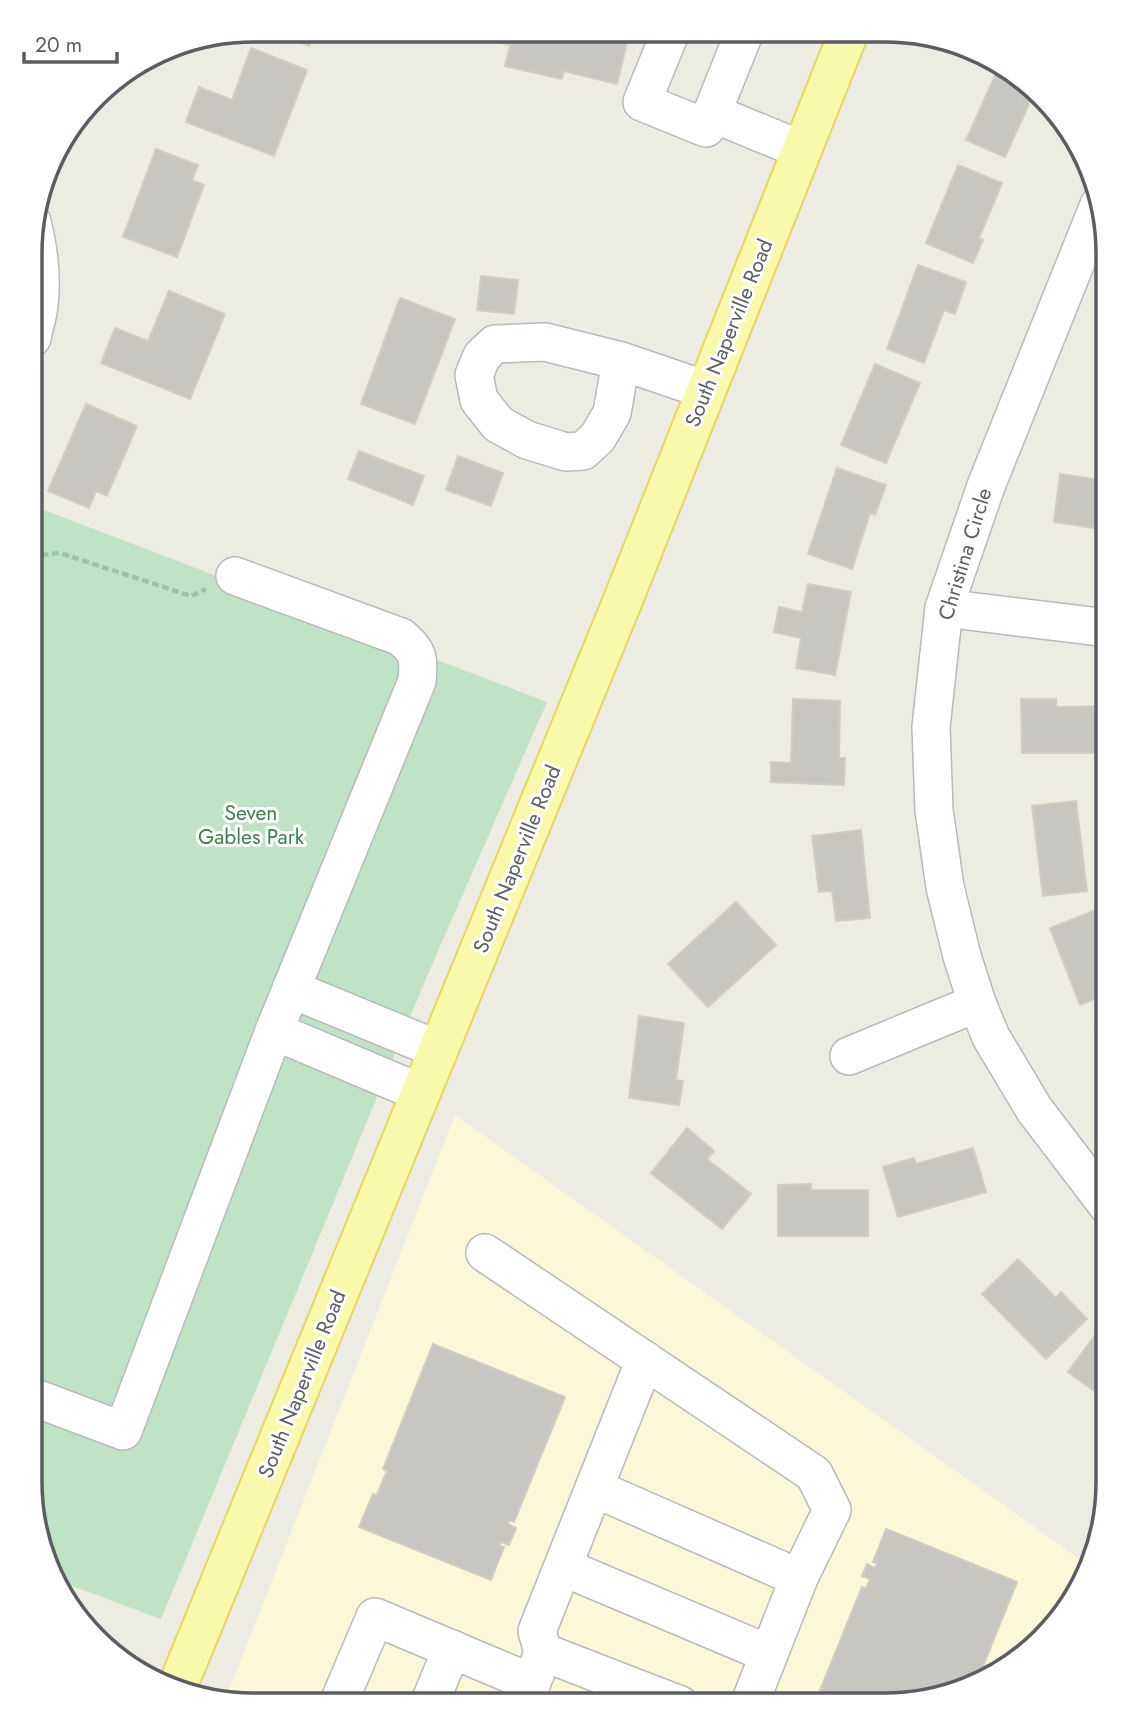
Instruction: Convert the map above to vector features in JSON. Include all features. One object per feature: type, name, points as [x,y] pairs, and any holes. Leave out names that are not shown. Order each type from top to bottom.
[{"type":"main road","name":"South Naperville Road","points":[[180,1680],[603,651],[845,42]]},
{"type":"street","points":[[667,42],[642,102],[706,128],[741,42]]},
{"type":"street","points":[[712,113],[802,150]]},
{"type":"street","name":"Christina Circle","points":[[1093,220],[986,486],[944,608],[931,727],[934,810],[945,887],[961,956],[977,1003],[991,1037],[1034,1110],[1096,1190]]},
{"type":"street","points":[[621,361],[706,390]]},
{"type":"street","points":[[42,1401],[123,1431],[274,1031],[417,681],[415,649],[401,637],[236,576]]},
{"type":"street","points":[[944,608],[1096,627]]},
{"type":"street","points":[[291,989],[439,1050]]},
{"type":"street","points":[[849,1056],[977,1003]]},
{"type":"street","points":[[274,1031],[421,1093]]},
{"type":"street","points":[[485,1253],[814,1474],[832,1510],[799,1578],[754,1693]]},
{"type":"street","points":[[533,1680],[537,1631],[645,1360]]},
{"type":"street","points":[[594,1488],[799,1578]]},
{"type":"street","points":[[562,1567],[769,1654]]},
{"type":"street","points":[[343,1693],[375,1617],[533,1680],[609,1693]]},
{"type":"street","points":[[434,1693],[452,1649]]},
{"type":"path","points":[[42,555],[60,553],[191,596],[236,576]]},
{"type":"shaded area","points":[[455,1115],[1081,1560],[1060,1599],[1044,1621],[1024,1641],[991,1665],[953,1682],[926,1689],[899,1693],[229,1691]]},
{"type":"green space","name":"Seven Gables Park","points":[[42,509],[547,702],[428,974],[161,1619],[68,1585],[53,1550],[44,1510]]},
{"type":"building","points":[[498,42],[627,42],[617,84],[564,71],[562,79],[505,66],[510,45]]},
{"type":"building","points":[[251,48],[307,70],[274,156],[186,122],[199,87],[232,100]]},
{"type":"building","points":[[996,74],[1030,101],[1005,157],[966,140]]},
{"type":"building","points":[[156,149],[198,165],[192,180],[204,185],[177,257],[123,237]]},
{"type":"building","points":[[958,165],[1002,183],[979,238],[983,240],[973,263],[926,243]]},
{"type":"building","points":[[918,265],[966,282],[955,314],[944,310],[924,363],[887,349]]},
{"type":"building","points":[[481,276],[518,280],[514,314],[477,310]]},
{"type":"building","points":[[169,291],[225,314],[190,399],[101,363],[115,328],[148,341]]},
{"type":"building","points":[[400,298],[455,319],[415,424],[361,404]]},
{"type":"building","points":[[875,364],[920,383],[886,463],[841,445]]},
{"type":"building","points":[[86,404],[137,426],[107,496],[96,491],[89,508],[48,491]]},
{"type":"building","points":[[359,451],[424,476],[413,505],[348,479]]},
{"type":"building","points":[[458,456],[503,473],[491,506],[446,490]]},
{"type":"building","points":[[837,468],[886,485],[875,515],[870,513],[852,569],[808,554]]},
{"type":"building","points":[[1060,474],[1096,479],[1096,528],[1054,522]]},
{"type":"building","points":[[808,584],[851,592],[835,675],[796,668],[801,638],[774,632],[779,607],[802,612]]},
{"type":"building","points":[[793,699],[840,701],[839,758],[845,758],[844,785],[771,782],[771,762],[791,763]]},
{"type":"building","points":[[1021,699],[1056,699],[1056,707],[1096,706],[1096,753],[1022,753]]},
{"type":"building","points":[[1076,801],[1087,891],[1043,896],[1032,806]]},
{"type":"building","points":[[861,830],[870,918],[836,921],[832,891],[819,892],[812,836]]},
{"type":"building","points":[[736,902],[776,945],[708,1007],[668,964]]},
{"type":"building","points":[[1096,910],[1096,999],[1080,1005],[1050,928]]},
{"type":"building","points":[[639,1016],[684,1023],[676,1080],[683,1081],[679,1105],[629,1098]]},
{"type":"building","points":[[687,1128],[714,1151],[707,1159],[751,1194],[722,1229],[651,1173]]},
{"type":"building","points":[[973,1148],[986,1192],[898,1217],[883,1167],[914,1158],[916,1164]]},
{"type":"building","points":[[811,1184],[811,1190],[868,1190],[868,1236],[778,1236],[778,1185]]},
{"type":"building","points":[[1018,1259],[1056,1298],[1061,1292],[1087,1319],[1046,1359],[982,1294]]},
{"type":"building","points":[[1096,1334],[1096,1392],[1068,1372]]},
{"type":"building","points":[[433,1344],[565,1397],[514,1522],[509,1520],[508,1524],[516,1528],[509,1545],[501,1542],[499,1545],[504,1547],[491,1580],[359,1527],[373,1494],[377,1495],[387,1471],[383,1469]]},
{"type":"building","points":[[886,1529],[1017,1582],[982,1669],[953,1682],[899,1693],[819,1693],[862,1587],[866,1589],[870,1579],[862,1576],[867,1564],[875,1568],[877,1563],[873,1562]]}]
